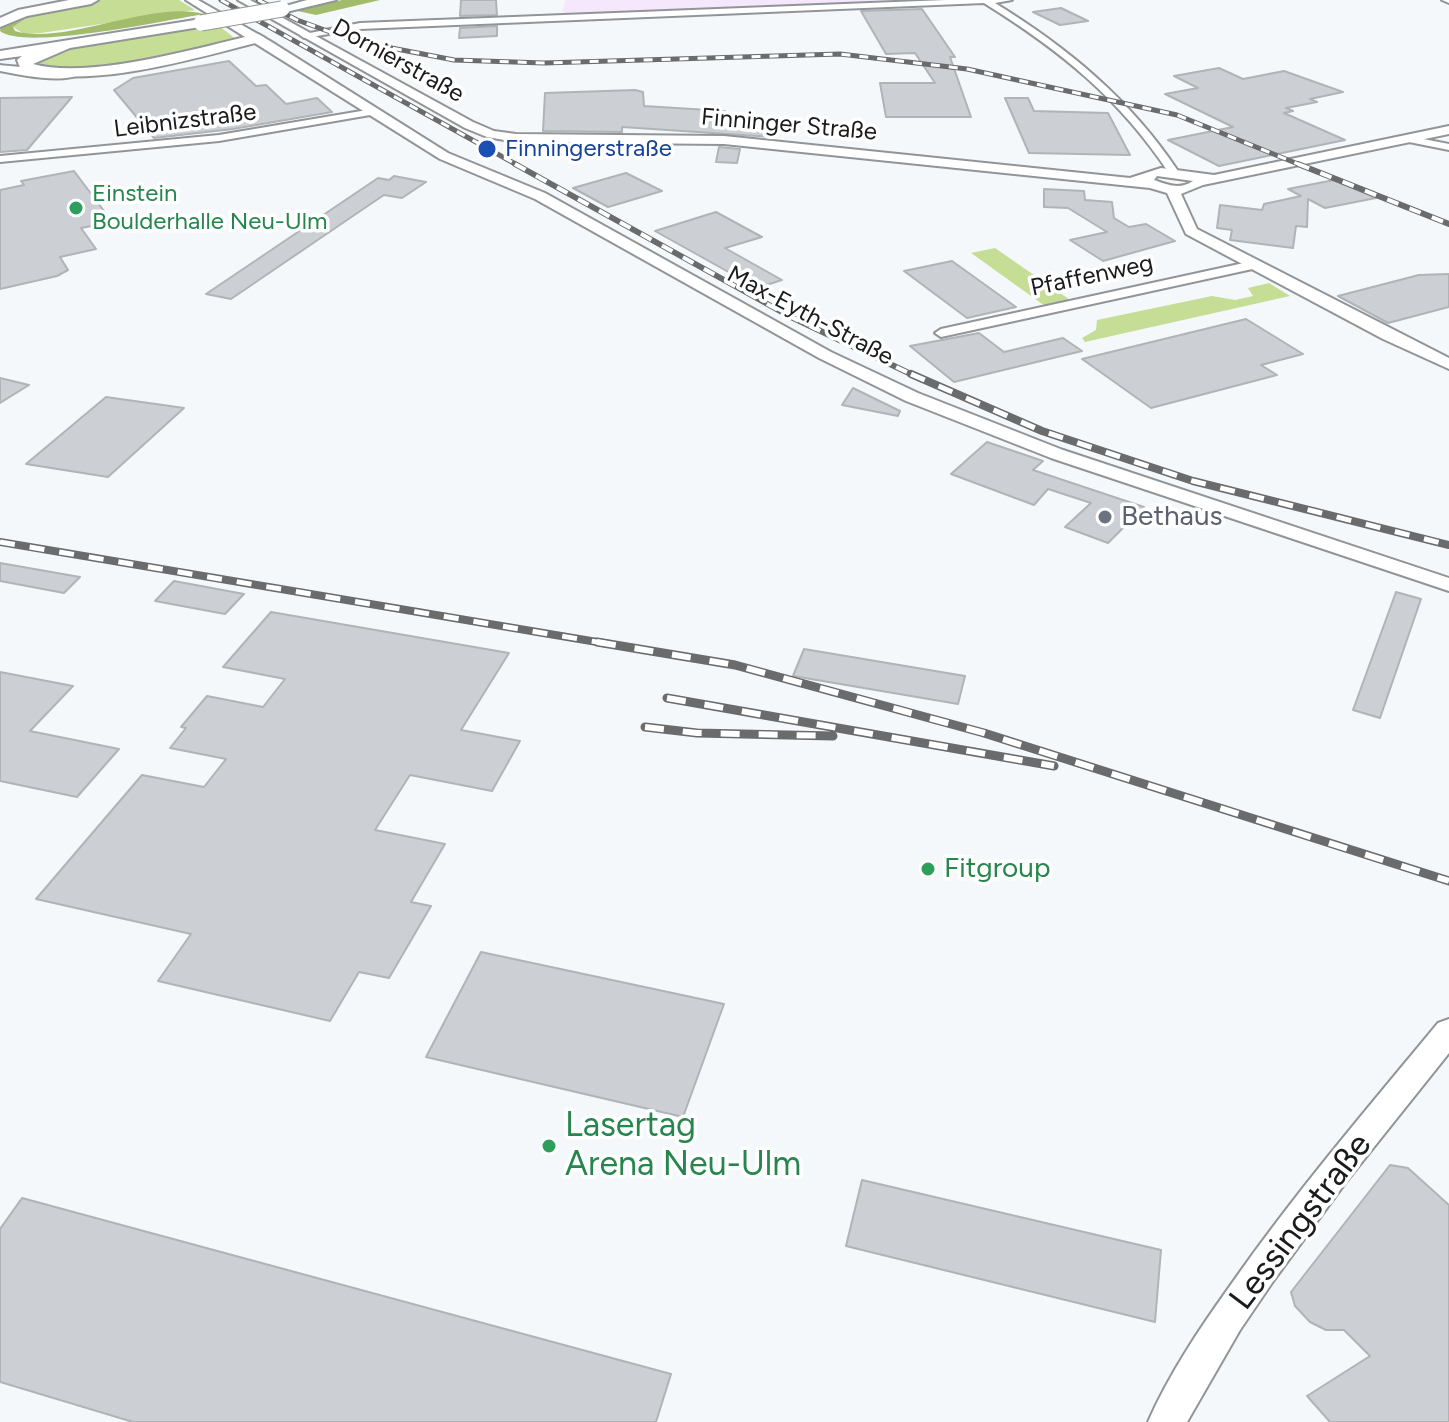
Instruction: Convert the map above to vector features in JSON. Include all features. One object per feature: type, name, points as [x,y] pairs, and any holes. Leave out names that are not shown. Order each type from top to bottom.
[{"type":"highway","points":[[0,22],[23,13],[91,0]]},
{"type":"highway","points":[[279,7],[307,0]]},
{"type":"highway","points":[[0,52],[329,0]]},
{"type":"highway","points":[[0,36],[28,41],[73,41]]},
{"type":"highway","points":[[73,41],[31,56],[25,60],[26,67],[42,72],[81,71],[262,40]]},
{"type":"main road","name":"Lessingstraße","points":[[1167,1422],[1187,1382],[1274,1252],[1449,1031]]},
{"type":"street","points":[[0,22],[20,12],[82,0]]},
{"type":"street","name":"Max-Eyth-Straße","points":[[191,0],[262,40],[444,156],[540,196],[825,355],[912,397],[1057,454],[1449,585]]},
{"type":"street","name":"Dornierstraße","points":[[243,0],[469,125],[491,134]]},
{"type":"street","points":[[304,35],[360,26],[1008,0]]},
{"type":"street","points":[[985,1],[1060,47],[1085,67],[1143,127],[1167,166],[1198,181],[1443,131]]},
{"type":"street","points":[[547,8],[549,19]]},
{"type":"street","points":[[0,68],[66,75],[262,40]]},
{"type":"street","name":"Leibnizstraße","points":[[0,159],[219,138],[373,112]]},
{"type":"street","points":[[1443,131],[1439,142],[1449,147]]},
{"type":"street","name":"Finninger Straße","points":[[491,134],[528,139],[724,140],[1083,178],[1150,182],[1176,190]]},
{"type":"street","points":[[1408,139],[1449,147]]},
{"type":"street","points":[[1150,182],[1153,173],[1167,166]]},
{"type":"street","points":[[1198,181],[1194,187],[1176,190],[1183,204],[1181,211],[1191,231],[1389,336],[1449,364]]},
{"type":"street","name":"Pfaffenweg","points":[[941,333],[1253,265]]},
{"type":"shaded area","points":[[566,0],[892,0],[896,3],[566,14],[562,11]]},
{"type":"green space","points":[[97,0],[179,0],[195,10],[41,33],[24,34],[13,27],[25,19]]},
{"type":"green space","points":[[342,0],[380,0],[316,15],[293,10]]},
{"type":"green space","points":[[48,9],[52,12],[25,19],[13,27],[15,31],[58,33],[159,13],[183,11],[204,14],[66,36],[37,38],[0,31],[1,26]]},
{"type":"green space","points":[[217,24],[238,41],[88,69],[63,71],[30,66],[37,57],[60,50]]},
{"type":"green space","points":[[995,248],[1070,300],[1045,306],[971,253]]},
{"type":"green space","points":[[1269,283],[1290,296],[1085,342],[1082,338],[1096,330],[1097,320],[1212,296],[1235,300],[1253,296],[1248,288]]},
{"type":"building","points":[[461,0],[496,0],[497,15],[460,16]]},
{"type":"building","points":[[1061,8],[1088,21],[1060,25],[1033,12]]},
{"type":"building","points":[[922,9],[955,57],[950,57],[971,117],[886,117],[880,83],[935,83],[915,53],[886,54],[861,11]]},
{"type":"building","points":[[497,26],[497,36],[459,38],[460,28]]},
{"type":"building","points":[[229,61],[256,86],[266,85],[286,104],[317,98],[332,112],[233,129],[154,138],[114,90],[133,78]]},
{"type":"building","points":[[1219,68],[1243,79],[1284,71],[1343,92],[1310,99],[1317,102],[1286,108],[1293,111],[1284,113],[1345,140],[1219,166],[1168,140],[1233,127],[1165,94],[1198,88],[1174,76]]},
{"type":"building","points":[[643,92],[644,106],[725,111],[721,119],[779,123],[772,137],[622,127],[622,132],[543,131],[545,93]]},
{"type":"building","points":[[72,97],[27,150],[0,152],[0,98]]},
{"type":"building","points":[[1005,98],[1028,98],[1034,111],[1108,113],[1130,155],[1029,153]]},
{"type":"building","points":[[719,147],[740,149],[737,163],[716,162]]},
{"type":"building","points":[[74,171],[107,215],[102,216],[107,223],[81,228],[96,249],[60,257],[68,270],[57,276],[0,289],[0,190],[24,185],[21,181]]},
{"type":"building","points":[[626,173],[662,191],[608,207],[573,188]]},
{"type":"building","points":[[394,176],[426,182],[402,198],[384,195],[231,299],[206,294],[378,178],[389,180]]},
{"type":"building","points":[[1334,180],[1376,198],[1325,208],[1308,199],[1307,227],[1296,226],[1293,248],[1230,240],[1232,230],[1217,228],[1220,205],[1262,210],[1264,204],[1301,196],[1288,189]]},
{"type":"building","points":[[1044,189],[1084,191],[1085,200],[1112,202],[1114,218],[1129,227],[1146,224],[1175,241],[1103,261],[1070,240],[1107,232],[1068,208],[1044,207]]},
{"type":"building","points":[[716,212],[762,237],[725,248],[782,280],[757,288],[655,231]]},
{"type":"building","points":[[952,261],[1016,307],[967,318],[904,271]]},
{"type":"building","points":[[1449,274],[1449,307],[1388,323],[1338,296],[1419,275]]},
{"type":"building","points":[[1246,319],[1303,354],[1261,365],[1277,375],[1151,408],[1082,359]]},
{"type":"building","points":[[979,333],[1004,352],[1063,338],[1082,351],[954,382],[910,346]]},
{"type":"building","points":[[0,378],[29,385],[0,403]]},
{"type":"building","points":[[853,388],[900,411],[898,416],[842,405]]},
{"type":"building","points":[[106,397],[184,408],[108,477],[26,464]]},
{"type":"building","points":[[987,442],[1043,461],[1033,470],[1144,507],[1108,543],[1065,527],[1091,503],[1048,489],[1034,505],[951,474]]},
{"type":"building","points":[[0,563],[80,577],[64,593],[0,581]]},
{"type":"building","points":[[174,581],[244,594],[225,614],[155,601]]},
{"type":"building","points":[[1396,592],[1421,599],[1380,718],[1353,710]]},
{"type":"building","points":[[271,612],[509,653],[461,730],[520,741],[492,791],[410,775],[375,830],[445,844],[411,902],[431,906],[389,978],[359,972],[330,1021],[158,981],[191,934],[36,899],[142,775],[204,787],[226,759],[170,748],[186,728],[181,727],[207,696],[263,707],[285,679],[223,667]]},
{"type":"building","points":[[804,649],[965,676],[958,704],[793,676]]},
{"type":"building","points":[[0,672],[73,686],[30,731],[119,749],[77,797],[0,781]]},
{"type":"building","points":[[481,952],[724,1004],[683,1117],[426,1057]]},
{"type":"building","points":[[1390,1165],[1408,1168],[1449,1205],[1449,1422],[1330,1422],[1307,1396],[1370,1356],[1344,1330],[1326,1330],[1310,1322],[1295,1306],[1291,1292]]},
{"type":"building","points":[[862,1180],[1161,1250],[1155,1322],[846,1246]]},
{"type":"building","points":[[22,1198],[671,1374],[656,1422],[133,1422],[0,1382],[0,1229]]},
{"type":"railway","points":[[221,0],[519,166]]},
{"type":"railway","points":[[258,0],[297,20],[355,41],[454,60],[544,63],[840,54],[967,69],[1177,115],[1301,165]]},
{"type":"railway","points":[[515,164],[789,316],[915,376]]},
{"type":"railway","points":[[1301,165],[1449,224]]},
{"type":"railway","points":[[911,374],[1042,431],[1193,481],[1449,545]]},
{"type":"railway","points":[[0,542],[609,644]]},
{"type":"railway","points":[[597,642],[609,644]]},
{"type":"railway","points":[[609,644],[735,665],[984,733],[1449,881]]},
{"type":"railway","points":[[667,698],[1054,766]]},
{"type":"railway","points":[[645,727],[697,733],[833,736]]},
{"type":"place","name":"Finningerstraße","points":[[487,149]]},
{"type":"place","name":"Einstein Boulderhalle Neu-Ulm","points":[[76,208]]},
{"type":"place","name":"Bethaus","points":[[1105,517]]},
{"type":"place","name":"Fitgroup","points":[[928,869]]},
{"type":"place","name":"Lasertag Arena Neu-Ulm","points":[[549,1146]]}]
